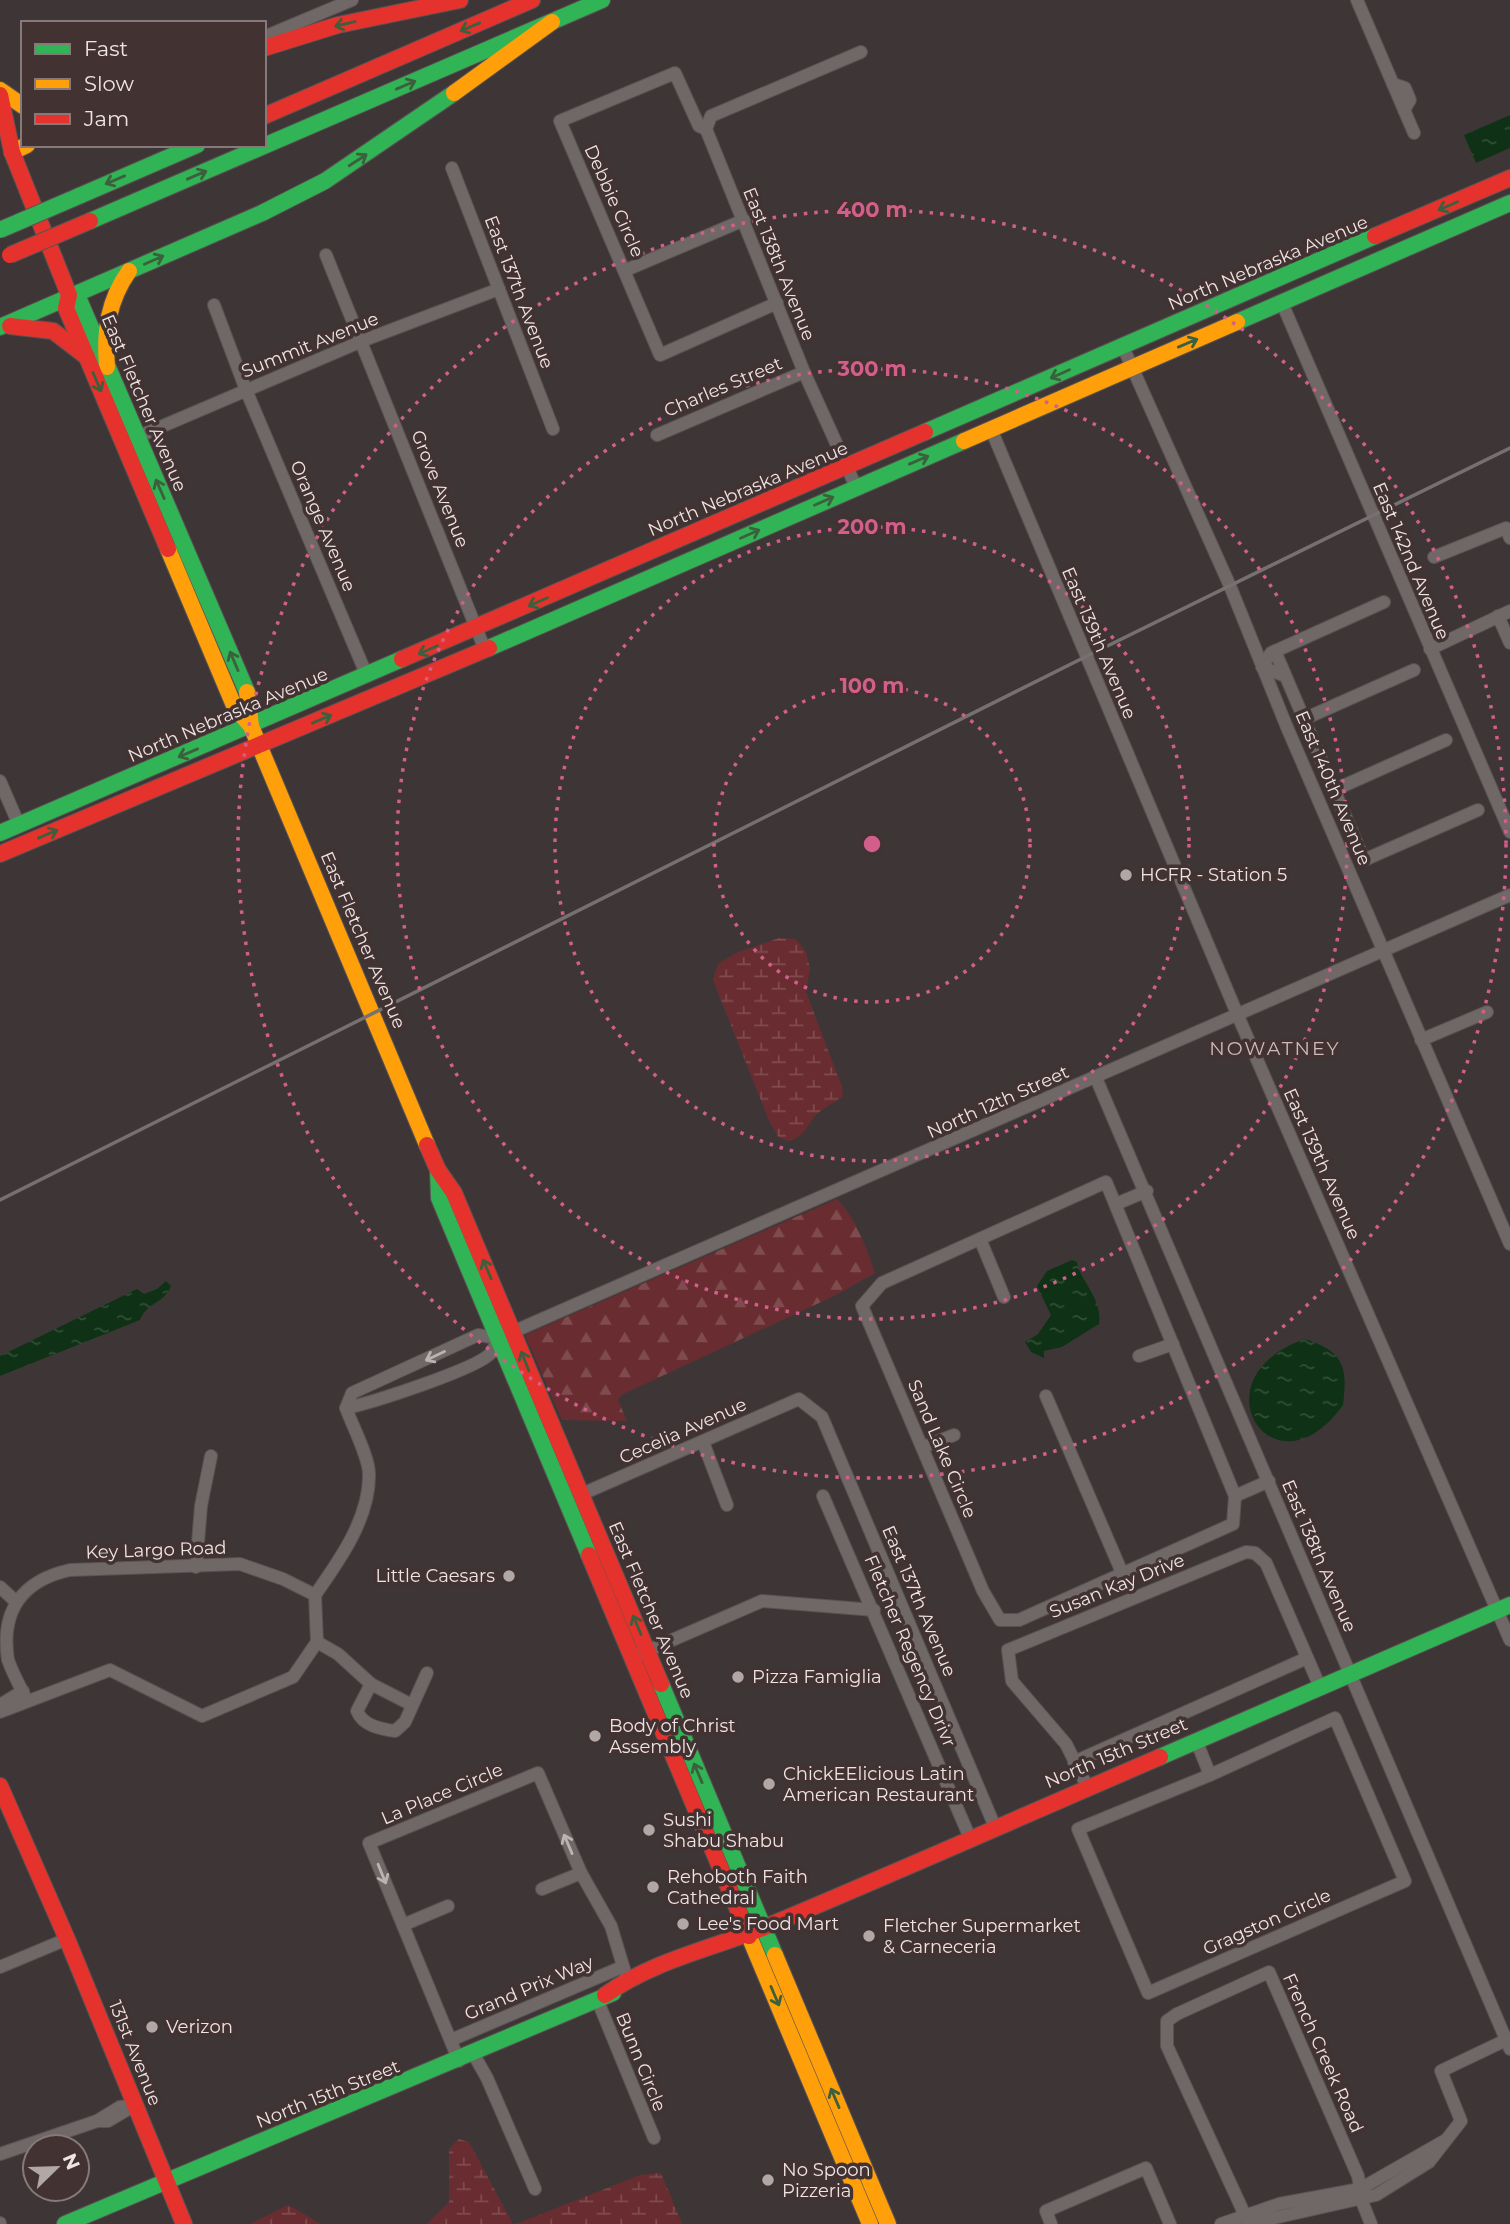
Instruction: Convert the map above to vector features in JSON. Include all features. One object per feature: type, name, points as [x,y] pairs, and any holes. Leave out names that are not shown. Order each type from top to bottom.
[{"type":"main road","points":[[266,47],[338,25],[460,0]]},
{"type":"main road","points":[[266,115],[532,0]]},
{"type":"main road","points":[[266,145],[602,0]]},
{"type":"main road","points":[[2,326],[130,271],[325,181],[383,144],[552,22]]},
{"type":"main road","points":[[0,93],[21,105]]},
{"type":"main road","name":"East Fletcher Avenue","points":[[0,93],[5,108],[10,148],[69,295],[66,308],[234,708],[251,726]]},
{"type":"main road","points":[[0,230],[192,147]]},
{"type":"main road","points":[[5,257],[262,147]]},
{"type":"main road","name":"North Nebraska Avenue","points":[[0,833],[477,629],[1510,178]]},
{"type":"main road","points":[[0,854],[485,650],[539,624],[1510,203]]},
{"type":"main road","points":[[107,367],[106,312],[116,289],[130,271]]},
{"type":"main road","points":[[1256,290],[1269,292],[1282,303]]},
{"type":"main road","name":"East Fletcher Avenue","points":[[69,295],[80,302],[249,697],[251,726],[259,746],[438,1170],[454,1193],[506,1335],[582,1494],[640,1653],[749,1932],[840,2131],[888,2224]]},
{"type":"main road","points":[[2,326],[55,330],[65,335],[87,357]]},
{"type":"main road","points":[[1104,355],[1113,376]]},
{"type":"main road","points":[[667,570],[681,552],[717,537],[779,497]]},
{"type":"main road","points":[[539,624],[557,608],[623,576],[627,562]]},
{"type":"main road","name":"East Fletcher Avenue","points":[[506,1335],[524,1404],[640,1653]]},
{"type":"main road","points":[[524,1404],[543,1427],[561,1468],[582,1494]]},
{"type":"main road","name":"North 15th Street","points":[[65,2224],[466,2058],[601,1997],[627,1990],[706,1956],[749,1932],[1504,1608]]},
{"type":"main road","name":"131st Avenue","points":[[0,1786],[67,1939],[184,2224]]},
{"type":"main road","name":"North 15th Street","points":[[601,1997],[624,1973],[749,1932]]},
{"type":"main road","name":"East Fletcher Avenue","points":[[840,2131],[867,2218]]},
{"type":"main road","points":[[867,2218],[880,2206]]},
{"type":"street","points":[[266,36],[352,0]]},
{"type":"street","points":[[1357,0],[1393,84],[1405,88],[1410,100],[1404,110],[1414,133]]},
{"type":"street","points":[[706,129],[711,116],[862,52]]},
{"type":"street","name":"Debbie Circle","points":[[706,129],[699,126],[675,73],[560,121],[660,355],[776,303]]},
{"type":"street","name":"East 138th Avenue","points":[[706,129],[804,372],[856,487]]},
{"type":"street","name":"East 137th Avenue","points":[[452,168],[553,429]]},
{"type":"street","points":[[625,270],[744,220]]},
{"type":"street","name":"Grove Avenue","points":[[326,255],[485,650]]},
{"type":"street","name":"Summit Avenue","points":[[137,437],[362,341],[499,289]]},
{"type":"street","name":"East 142nd Avenue","points":[[1282,303],[1510,832]]},
{"type":"street","name":"Orange Avenue","points":[[214,305],[246,390],[367,676]]},
{"type":"street","name":"East 140th Avenue","points":[[1123,347],[1230,586],[1262,667],[1510,1244]]},
{"type":"street","name":"Charles Street","points":[[657,435],[804,372]]},
{"type":"street","name":"East 139th Avenue","points":[[991,429],[1084,657],[1238,1016],[1504,1608],[1510,1640]]},
{"type":"street","points":[[1434,557],[1506,528],[1510,538]]},
{"type":"street","points":[[1285,676],[1262,667],[1275,651],[1384,602]]},
{"type":"street","points":[[1430,649],[1504,613],[1510,643]]},
{"type":"street","points":[[1275,651],[1364,860],[1478,810]]},
{"type":"street","points":[[1304,719],[1414,670]]},
{"type":"street","points":[[1335,790],[1446,740]]},
{"type":"street","points":[[0,781],[19,825]]},
{"type":"street","name":"North 12th Street","points":[[506,1335],[1510,895]]},
{"type":"street","points":[[1421,1040],[1487,1012]]},
{"type":"street","name":"East 138th Avenue","points":[[1096,1078],[1147,1191],[1349,1674],[1508,2044]]},
{"type":"street","name":"Sand Lake Circle","points":[[1106,1182],[1235,1496],[1233,1524],[1019,1620],[1000,1620],[983,1591],[862,1306],[881,1283],[979,1240],[1106,1182]]},
{"type":"street","points":[[1116,1204],[1147,1191]]},
{"type":"street","points":[[979,1240],[1003,1297]]},
{"type":"street","points":[[0,1705],[110,1670],[202,1716],[293,1677],[317,1642],[315,1595],[353,1534],[366,1496],[370,1472],[346,1408],[352,1393],[478,1335],[506,1335]]},
{"type":"street","points":[[346,1408],[374,1403],[413,1389],[489,1355],[506,1335]]},
{"type":"street","points":[[1139,1356],[1173,1344]]},
{"type":"street","points":[[1046,1396],[1123,1575]]},
{"type":"street","name":"East 137th Avenue","points":[[799,1399],[822,1417],[995,1827]]},
{"type":"street","name":"Cecelia Avenue","points":[[582,1494],[799,1399]]},
{"type":"street","points":[[923,1447],[954,1435]]},
{"type":"street","points":[[704,1442],[727,1504]]},
{"type":"street","points":[[196,1567],[201,1506],[211,1456]]},
{"type":"street","points":[[1235,1496],[1269,1481]]},
{"type":"street","name":"Fletcher Regency Drivr","points":[[823,1496],[970,1838]]},
{"type":"street","name":"Susan Kay Drive","points":[[1087,1786],[1066,1744],[1012,1681],[1008,1650],[1246,1552],[1255,1553],[1266,1563],[1320,1687]]},
{"type":"street","name":"Key Largo Road","points":[[13,1600],[32,1583],[70,1570],[240,1564],[284,1579],[315,1595]]},
{"type":"street","points":[[0,1587],[13,1600],[4,1633],[8,1659],[25,1696],[22,1706],[0,1712]]},
{"type":"street","points":[[640,1653],[762,1601],[874,1610]]},
{"type":"street","points":[[317,1642],[338,1654],[371,1684],[412,1705]]},
{"type":"street","points":[[1074,1762],[1307,1658]]},
{"type":"street","points":[[371,1684],[357,1711],[359,1717],[378,1729],[395,1731],[405,1722],[427,1673]]},
{"type":"street","name":"Gragston Circle","points":[[1335,1718],[1405,1881],[1148,1993],[1078,1829],[1210,1775],[1335,1718]]},
{"type":"street","points":[[1196,1740],[1210,1775]]},
{"type":"street","name":"La Place Circle","points":[[466,2058],[451,2040],[369,1843],[538,1773],[581,1873],[611,1926],[624,1973]]},
{"type":"street","points":[[542,1889],[581,1873]]},
{"type":"street","points":[[403,1925],[448,1906]]},
{"type":"street","points":[[0,1967],[67,1939]]},
{"type":"street","name":"French Creek Road","points":[[1247,2221],[1167,2046],[1167,2021],[1269,1972],[1358,2176],[1371,2224]]},
{"type":"street","name":"Grand Prix Way","points":[[451,2040],[624,1973]]},
{"type":"street","name":"Bunn Circle","points":[[601,1997],[654,2138]]},
{"type":"street","points":[[1221,2224],[1247,2221],[1361,2194],[1434,2144],[1448,2140],[1461,2121],[1441,2071],[1508,2044]]},
{"type":"street","points":[[466,2058],[487,2078],[535,2189]]},
{"type":"street","points":[[0,2154],[97,2121],[108,2121],[135,2105]]},
{"type":"street","points":[[1051,2224],[1046,2211],[1146,2168],[1170,2224]]},
{"type":"green space","points":[[779,938],[796,939],[806,952],[810,968],[806,992],[843,1096],[818,1113],[804,1132],[790,1141],[779,1138],[770,1123],[713,980],[718,964],[736,953]]},
{"type":"green space","points":[[837,1199],[855,1224],[875,1273],[834,1296],[621,1395],[618,1400],[627,1421],[562,1420],[525,1335]]},
{"type":"green space","points":[[459,2139],[469,2142],[513,2224],[427,2224],[449,2202],[449,2149]]},
{"type":"green space","points":[[661,2173],[682,2224],[516,2224],[640,2175]]},
{"type":"green space","points":[[288,2205],[321,2224],[250,2224]]},
{"type":"water","points":[[1510,115],[1510,148],[1476,163],[1464,135]]},
{"type":"water","points":[[1072,1260],[1077,1262],[1094,1297],[1099,1324],[1062,1347],[1044,1351],[1044,1358],[1031,1352],[1025,1342],[1038,1334],[1051,1315],[1037,1286],[1047,1271]]},
{"type":"water","points":[[166,1281],[171,1286],[168,1292],[143,1314],[140,1320],[0,1376],[0,1356],[137,1289],[144,1294],[157,1289]]},
{"type":"water","points":[[1305,1339],[1328,1349],[1340,1362],[1345,1380],[1343,1405],[1317,1432],[1292,1441],[1271,1437],[1256,1423],[1249,1403],[1254,1379],[1271,1357]]},
{"type":"railway","points":[[0,1200],[1085,657],[1510,448]]},
{"type":"traffic: fast","points":[[266,145],[602,0]]},
{"type":"traffic: fast","points":[[0,327],[262,213],[325,181],[454,93]]},
{"type":"traffic: fast","points":[[79,196],[192,147]]},
{"type":"traffic: fast","points":[[90,221],[261,147]]},
{"type":"traffic: fast","points":[[0,230],[79,196]]},
{"type":"traffic: fast","points":[[1237,322],[1510,203]]},
{"type":"traffic: fast","points":[[925,432],[1375,236]]},
{"type":"traffic: fast","points":[[69,295],[80,302],[247,692]]},
{"type":"traffic: fast","points":[[489,648],[964,441]]},
{"type":"traffic: fast","points":[[0,833],[402,659]]},
{"type":"traffic: fast","points":[[438,1170],[439,1198],[589,1555]]},
{"type":"traffic: fast","points":[[1160,1757],[1510,1605]]},
{"type":"traffic: fast","points":[[661,1684],[775,1955]]},
{"type":"traffic: fast","points":[[65,2224],[613,1993]]},
{"type":"traffic: slow","points":[[454,93],[552,22]]},
{"type":"traffic: slow","points":[[0,90],[21,105]]},
{"type":"traffic: slow","points":[[12,152],[23,147]]},
{"type":"traffic: slow","points":[[107,367],[109,317],[116,294],[129,271]]},
{"type":"traffic: slow","points":[[964,441],[1237,322]]},
{"type":"traffic: slow","points":[[168,549],[235,708],[251,726]]},
{"type":"traffic: slow","points":[[247,692],[251,726],[427,1145]]},
{"type":"traffic: slow","points":[[749,1936],[870,2224]]},
{"type":"traffic: slow","points":[[775,1955],[888,2224]]},
{"type":"traffic: jam","points":[[266,47],[338,25],[460,0]]},
{"type":"traffic: jam","points":[[266,115],[532,0]]},
{"type":"traffic: jam","points":[[0,95],[12,152],[69,295],[66,308],[168,549]]},
{"type":"traffic: jam","points":[[1375,236],[1510,178]]},
{"type":"traffic: jam","points":[[10,255],[90,221]]},
{"type":"traffic: jam","points":[[10,326],[53,331],[87,357]]},
{"type":"traffic: jam","points":[[402,659],[925,432]]},
{"type":"traffic: jam","points":[[0,854],[489,648]]},
{"type":"traffic: jam","points":[[427,1145],[438,1170],[454,1193],[661,1684]]},
{"type":"traffic: jam","points":[[589,1555],[749,1936]]},
{"type":"traffic: jam","points":[[605,1995],[645,1972],[775,1923],[1160,1757]]},
{"type":"traffic: jam","points":[[0,1786],[67,1939],[184,2224]]},
{"type":"place","name":"HCFR - Station 5","points":[[1126,875]]},
{"type":"place","name":"Little Caesars","points":[[509,1576]]},
{"type":"place","name":"Pizza Famiglia","points":[[738,1677]]},
{"type":"place","name":"Body of Christ Assembly","points":[[595,1736]]},
{"type":"place","name":"ChickEElicious Latin American Restaurant","points":[[769,1784]]},
{"type":"place","name":"Sushi Shabu Shabu","points":[[649,1830]]},
{"type":"place","name":"Rehoboth Faith Cathedral","points":[[653,1887]]},
{"type":"place","name":"Lee's Food Mart","points":[[683,1924]]},
{"type":"place","name":"Fletcher Supermarket & Carneceria","points":[[869,1936]]},
{"type":"place","name":"Verizon","points":[[152,2027]]},
{"type":"place","name":"No Spoon Pizzeria","points":[[768,2180]]},
{"type":"district","name":"NOWATNEY","points":[[1275,1048]]}]
